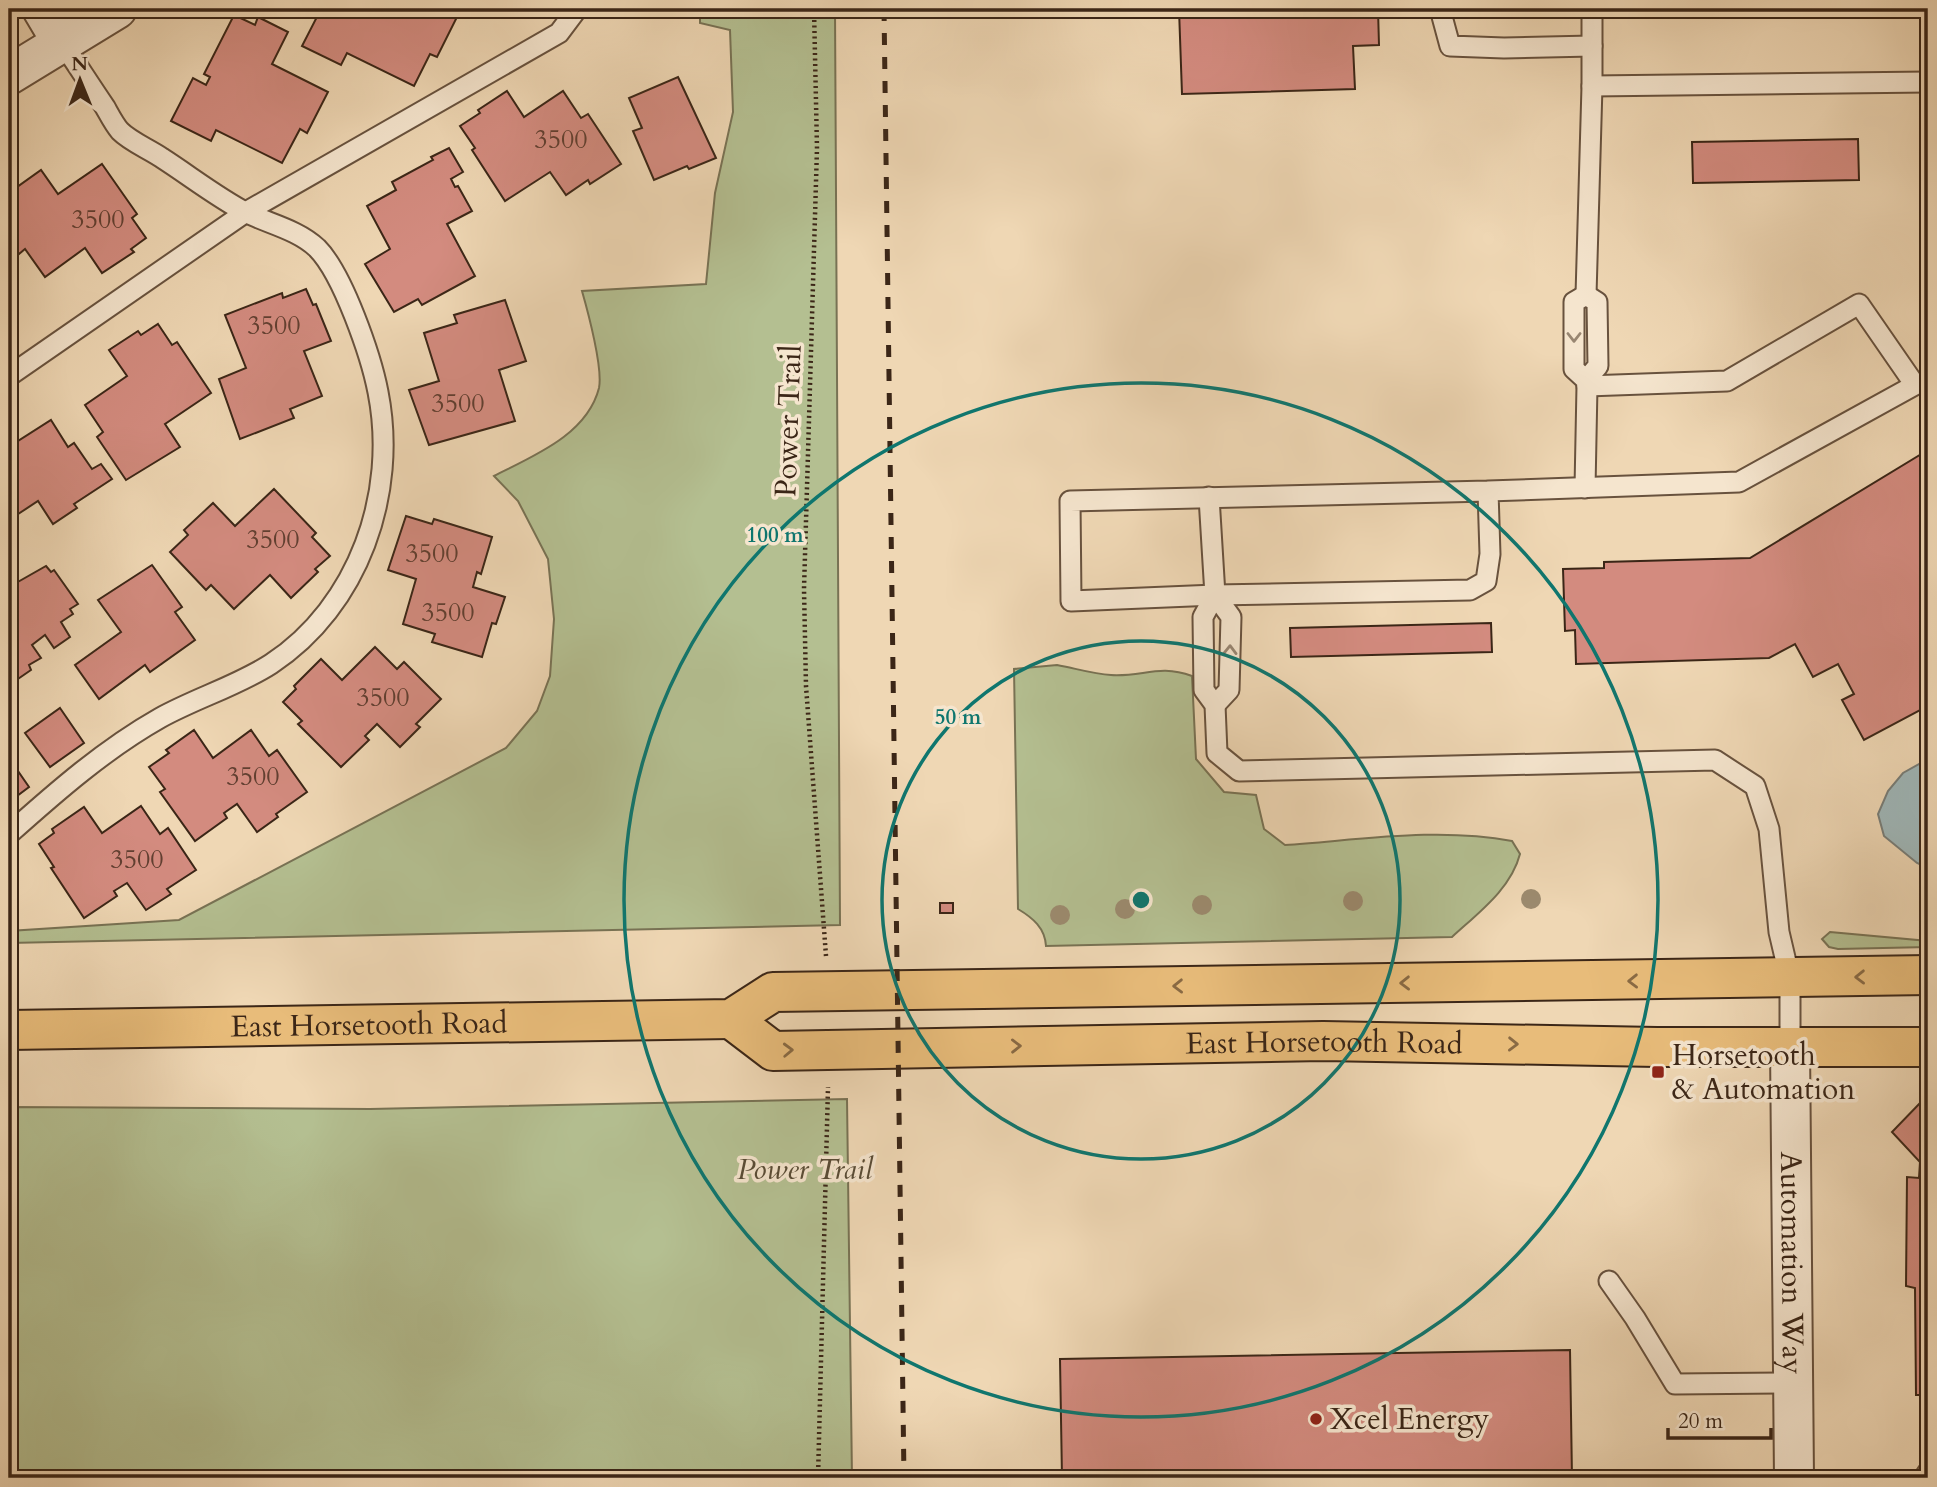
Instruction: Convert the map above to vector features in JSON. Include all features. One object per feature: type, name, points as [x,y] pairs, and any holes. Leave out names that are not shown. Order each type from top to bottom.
[{"type":"main road","name":"East Horsetooth Road","points":[[9,1030],[731,1018],[773,992],[1928,975]]},
{"type":"main road","name":"East Horsetooth Road","points":[[731,1018],[773,1051],[1323,1041],[1657,1047],[1928,1047]]},
{"type":"street","points":[[42,9],[61,41]]},
{"type":"street","points":[[9,75],[117,9]]},
{"type":"street","name":"Automation Way","points":[[1790,1046],[1794,1478]]},
{"type":"lane","points":[[9,376],[246,212],[559,33],[577,9]]},
{"type":"lane","points":[[1440,9],[1450,46],[1592,46]]},
{"type":"lane","points":[[1585,488],[1586,383],[1573,369],[1574,302],[1586,295],[1592,9]]},
{"type":"lane","points":[[9,834],[52,796],[133,735],[181,708],[247,678],[289,650],[314,627],[342,591],[363,550],[379,497],[383,447],[379,399],[369,359],[341,286],[317,248],[301,236],[246,212],[120,131],[61,41]]},
{"type":"lane","points":[[1592,86],[1928,82]]},
{"type":"lane","points":[[1488,491],[1490,554],[1486,581],[1470,590],[1071,601],[1070,501],[1740,482],[1915,385],[1859,304],[1727,381],[1586,383]]},
{"type":"lane","points":[[1209,497],[1215,595],[1203,617],[1204,690],[1215,705],[1217,753],[1239,771],[1715,760],[1755,786],[1769,829],[1779,932],[1790,979],[1790,1046]]},
{"type":"lane","points":[[1215,595],[1231,617],[1229,690],[1215,705]]},
{"type":"lane","points":[[1609,1281],[1675,1384],[1793,1383]]},
{"type":"lane","points":[[1924,1478],[1928,1472]]},
{"type":"path","name":"Power Trail","points":[[814,9],[817,148],[804,589],[806,686],[826,961]]},
{"type":"path","points":[[818,1478],[829,1076]]},
{"type":"green space","points":[[700,9],[835,9],[840,925],[9,943],[9,931],[179,920],[506,748],[537,711],[550,676],[554,619],[548,559],[518,501],[494,476],[557,442],[583,419],[593,404],[599,388],[599,367],[582,291],[706,284],[715,193],[733,112],[730,30],[700,23]]},
{"type":"green space","points":[[1057,665],[1111,675],[1170,671],[1192,676],[1196,759],[1224,792],[1256,795],[1264,829],[1285,845],[1398,836],[1484,837],[1512,841],[1520,854],[1516,867],[1492,900],[1452,937],[1046,946],[1037,924],[1018,909],[1014,669]]},
{"type":"green space","points":[[1830,932],[1928,941],[1928,947],[1838,949],[1829,947],[1822,939]]},
{"type":"green space","points":[[847,1099],[852,1478],[9,1478],[9,1107],[370,1109]]},
{"type":"water","points":[[1928,759],[1928,868],[1917,863],[1884,836],[1878,814],[1888,791],[1903,773]]},
{"type":"building","points":[[321,9],[441,9],[457,17],[437,57],[430,54],[414,86],[347,53],[341,65],[302,46]]},
{"type":"building","points":[[1179,9],[1378,9],[1379,45],[1353,46],[1355,89],[1182,94]]},
{"type":"building","points":[[234,15],[255,25],[258,17],[288,32],[272,64],[328,92],[307,133],[300,129],[282,163],[216,130],[211,141],[171,121],[193,78],[206,85],[210,77],[204,74]]},
{"type":"building","points":[[678,77],[716,158],[689,169],[687,166],[654,180],[633,131],[642,128],[629,98]]},
{"type":"building","points":[[507,91],[524,117],[563,91],[581,118],[588,114],[621,164],[590,184],[588,180],[566,195],[550,172],[505,201],[460,126]]},
{"type":"building","points":[[1858,139],[1859,180],[1693,183],[1692,142]]},
{"type":"building","points":[[449,148],[463,172],[451,179],[472,211],[447,224],[475,276],[422,305],[418,299],[394,312],[365,264],[390,249],[367,206],[396,190],[392,182],[433,160],[431,157]]},
{"type":"building","points":[[102,164],[137,214],[132,218],[146,238],[131,249],[134,252],[102,273],[85,248],[45,277],[25,249],[19,254],[9,239],[9,196],[15,192],[13,190],[41,170],[58,194]]},
{"type":"building","points":[[306,289],[313,305],[316,304],[331,341],[304,351],[322,396],[290,409],[294,418],[240,439],[219,379],[246,368],[225,315],[282,293],[283,298]]},
{"type":"building","points":[[505,300],[526,361],[499,370],[515,421],[429,445],[409,390],[439,381],[424,333],[457,323],[454,315]]},
{"type":"building","points":[[158,324],[172,345],[177,342],[211,393],[165,424],[180,447],[126,480],[97,437],[103,432],[85,405],[127,376],[109,350],[138,331],[141,335]]},
{"type":"building","points":[[51,420],[68,447],[74,443],[92,469],[101,464],[112,479],[74,504],[77,508],[53,524],[38,501],[9,520],[9,444],[10,446]]},
{"type":"building","points":[[1928,450],[1928,706],[1864,740],[1842,700],[1854,694],[1838,664],[1813,677],[1795,644],[1769,658],[1576,664],[1575,630],[1565,631],[1563,569],[1604,568],[1604,562],[1750,558]]},
{"type":"building","points":[[274,489],[316,533],[312,537],[330,556],[315,569],[318,572],[291,598],[270,575],[234,609],[211,585],[206,590],[170,552],[188,535],[184,530],[213,503],[235,526]]},
{"type":"building","points":[[406,516],[432,524],[434,519],[492,537],[481,574],[477,572],[473,587],[505,597],[496,624],[492,623],[482,657],[432,642],[435,634],[403,624],[416,579],[388,570]]},
{"type":"building","points":[[152,565],[182,607],[175,612],[195,640],[150,672],[145,665],[99,699],[75,665],[121,632],[98,600]]},
{"type":"building","points":[[46,566],[51,572],[54,570],[78,604],[70,609],[73,614],[61,622],[70,637],[54,648],[45,635],[32,645],[41,658],[29,665],[31,670],[9,685],[9,587]]},
{"type":"building","points":[[1491,623],[1492,652],[1291,657],[1290,628]]},
{"type":"building","points":[[375,647],[397,669],[404,662],[441,699],[416,724],[420,727],[400,747],[377,724],[365,736],[369,740],[341,767],[298,724],[302,721],[283,702],[296,689],[294,686],[321,659],[342,680]]},
{"type":"building","points":[[60,708],[84,743],[50,767],[25,733]]},
{"type":"building","points":[[194,730],[213,758],[251,730],[269,756],[277,750],[307,792],[276,814],[278,817],[257,832],[237,804],[224,813],[227,818],[195,841],[160,792],[165,789],[149,767],[169,753],[166,750]]},
{"type":"building","points":[[9,758],[29,787],[9,802]]},
{"type":"building","points":[[141,806],[160,834],[168,828],[196,870],[167,889],[171,894],[146,910],[127,883],[114,891],[117,896],[84,918],[51,868],[54,867],[39,844],[54,833],[52,829],[84,807],[102,833]]},
{"type":"building","points":[[940,903],[953,903],[953,913],[940,913]]},
{"type":"building","points":[[1922,1101],[1928,1107],[1928,1395],[1916,1395],[1915,1288],[1906,1286],[1907,1177],[1919,1178],[1920,1162],[1892,1132]]},
{"type":"building","name":"Xcel Energy","points":[[1570,1350],[1572,1478],[1062,1478],[1060,1359]]},
{"type":"railway","points":[[884,9],[904,1478]]},
{"type":"place","name":"Horsetooth & Automation","points":[[1658,1072]]},
{"type":"place","name":"Xcel Energy","points":[[1316,1419]]}]
